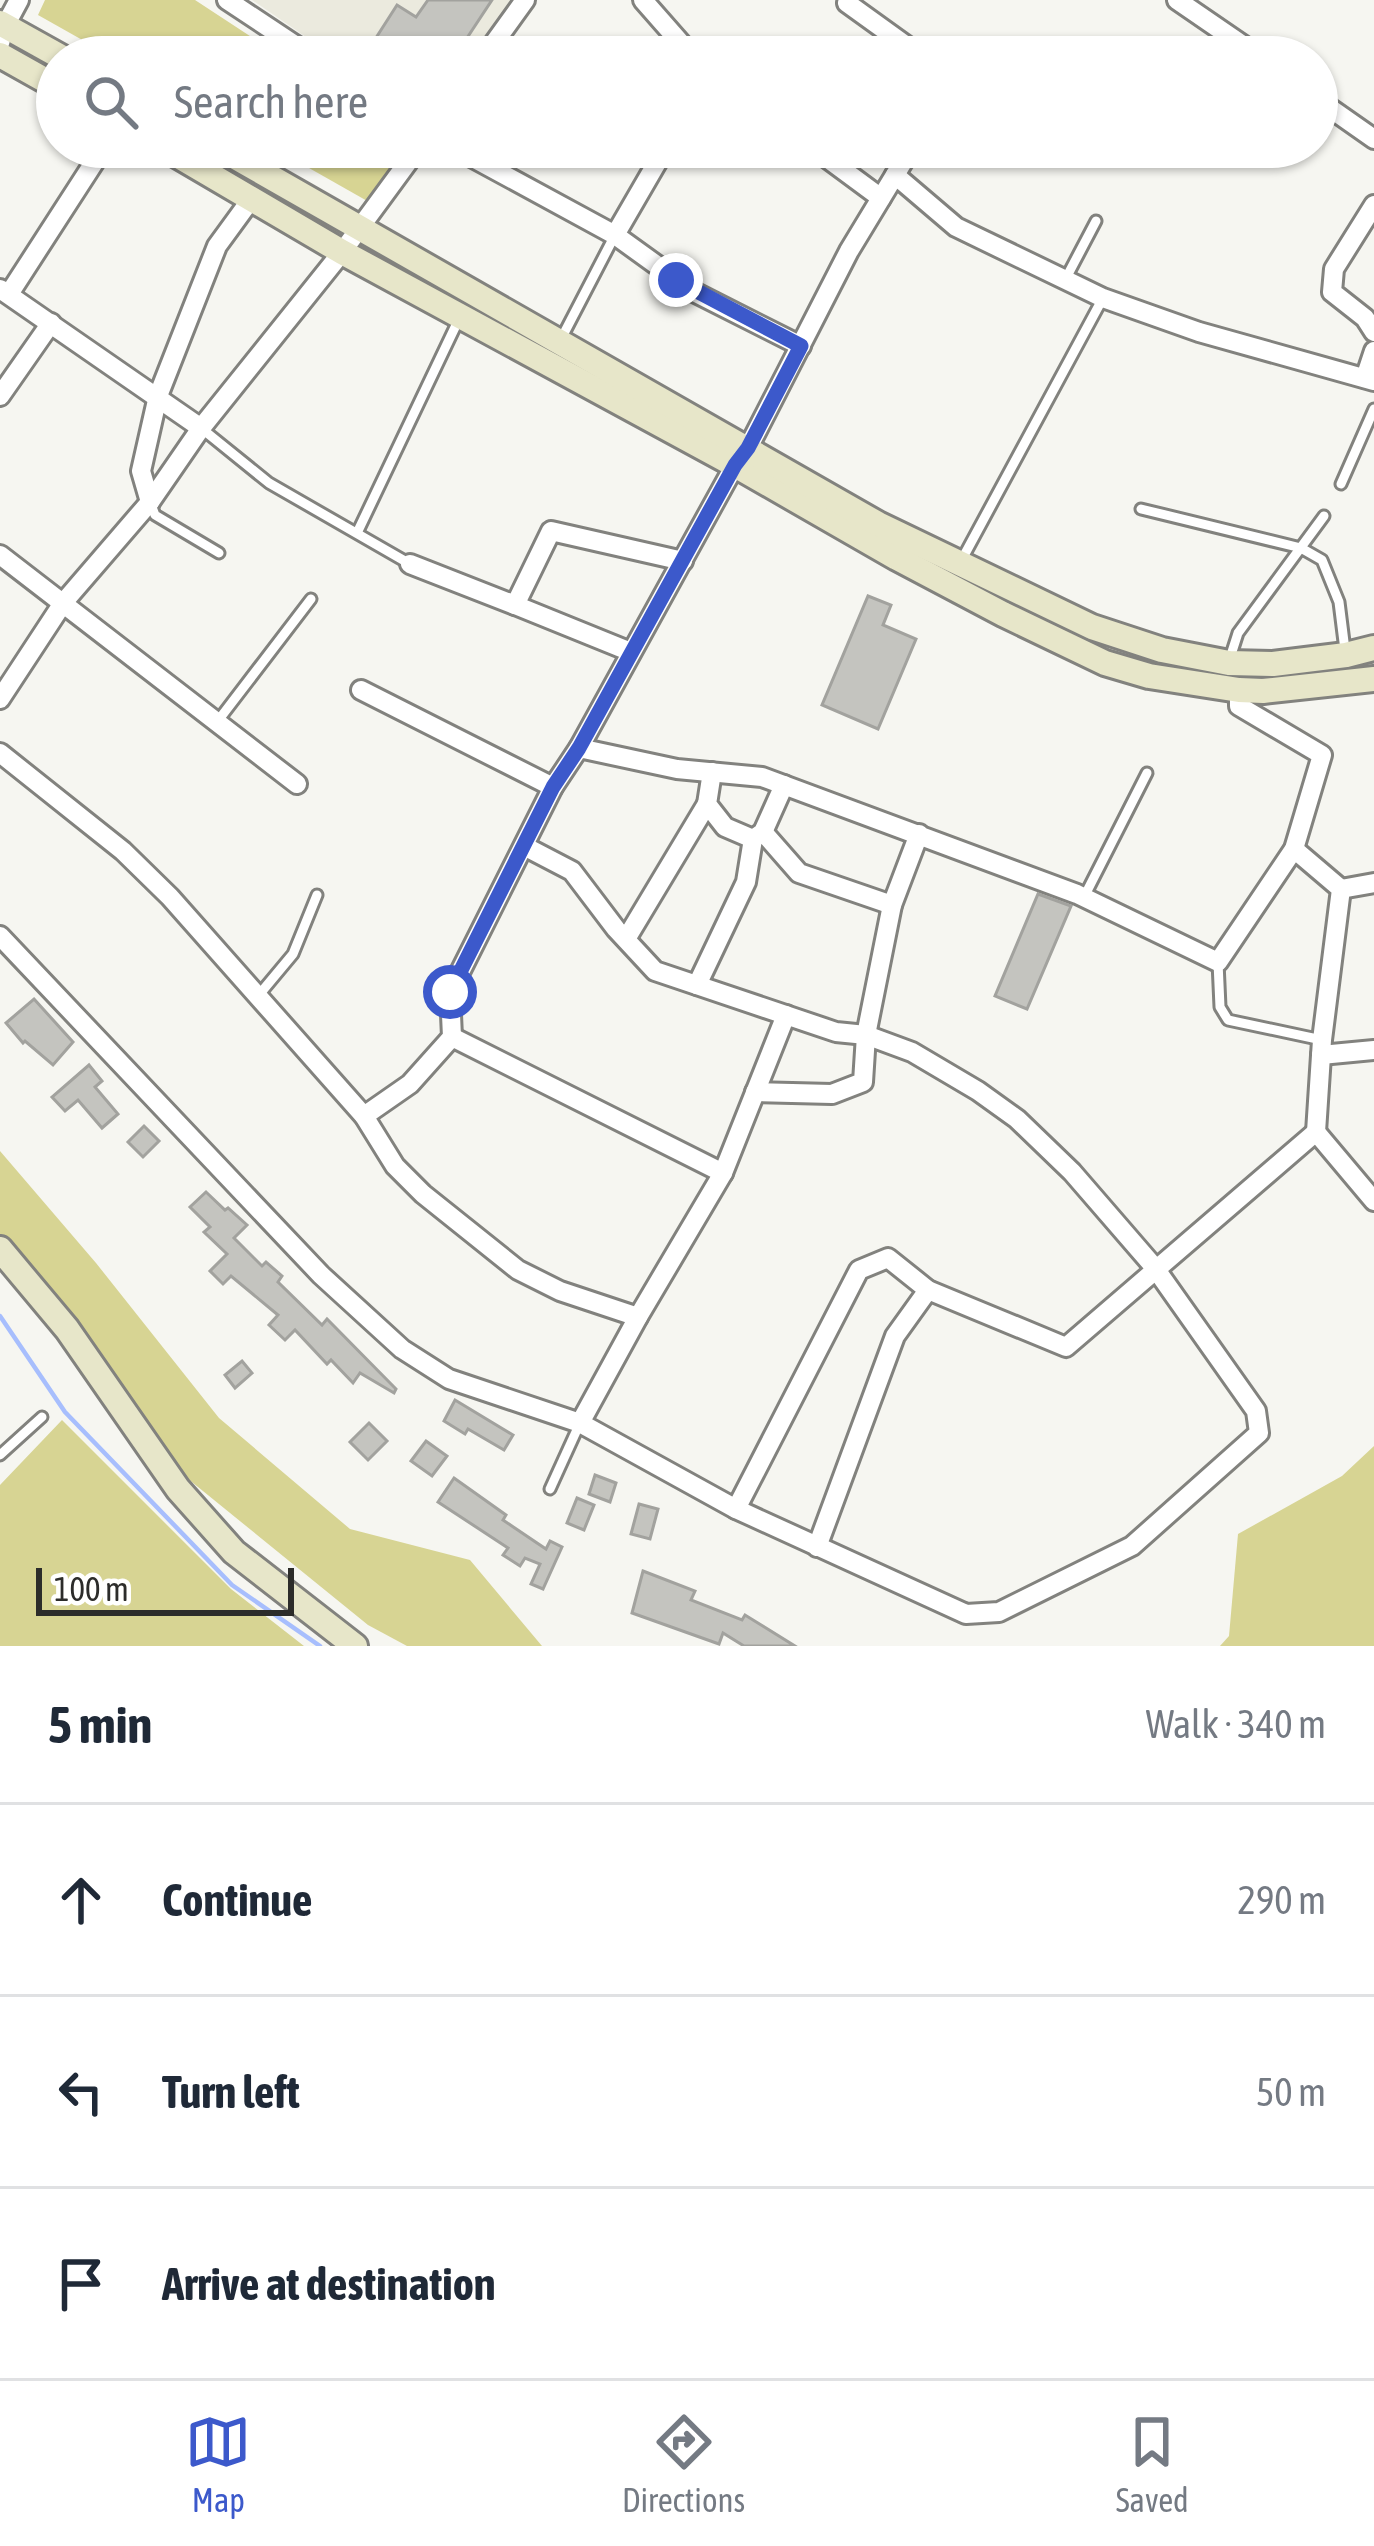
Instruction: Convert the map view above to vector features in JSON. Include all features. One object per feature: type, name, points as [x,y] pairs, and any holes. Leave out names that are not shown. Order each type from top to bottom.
[{"type":"street","points":[[19,0],[2,31],[36,46]]},
{"type":"street","points":[[227,0],[281,36]]},
{"type":"street","points":[[499,36],[525,0]]},
{"type":"street","points":[[643,0],[675,36]]},
{"type":"street","points":[[1177,0],[1220,36]]},
{"type":"street","points":[[846,1],[894,36]]},
{"type":"street","points":[[0,55],[36,75]]},
{"type":"street","points":[[1338,114],[1374,139]]},
{"type":"street","points":[[90,168],[4,292],[200,428]]},
{"type":"street","points":[[200,168],[461,316],[1092,627],[1162,650],[1229,663],[1273,664],[1374,648]]},
{"type":"street","points":[[254,168],[560,341],[898,558],[1105,663],[1149,676],[1239,690],[1374,680]]},
{"type":"street","points":[[0,699],[63,603],[150,502],[200,428],[404,168]]},
{"type":"street","points":[[492,168],[615,235],[694,292],[801,346]]},
{"type":"street","points":[[615,235],[654,168]]},
{"type":"street","points":[[840,168],[881,198]]},
{"type":"street","points":[[364,1116],[410,1084],[452,1037],[450,992],[553,787],[742,457],[849,251],[899,168]]},
{"type":"street","points":[[895,175],[956,226],[1103,298],[1198,332],[1369,379],[1374,351]]},
{"type":"street","points":[[150,502],[142,471],[158,396],[217,246],[252,198]]},
{"type":"street","points":[[1374,205],[1334,269],[1331,292],[1366,318],[1374,332]]},
{"type":"street","points":[[0,397],[51,323]]},
{"type":"street","points":[[514,605],[551,531],[682,561]]},
{"type":"street","points":[[0,555],[297,784]]},
{"type":"street","points":[[410,564],[631,652]]},
{"type":"street","points":[[579,748],[677,769],[762,777],[1084,897],[1218,962],[1294,849],[1322,755],[1239,706],[1239,690]]},
{"type":"street","points":[[361,691],[553,787]]},
{"type":"street","points":[[0,753],[123,851],[170,897],[364,1116],[407,1179],[497,1255],[540,1282],[638,1317]]},
{"type":"street","points":[[626,939],[707,804],[712,772]]},
{"type":"street","points":[[697,985],[746,882],[758,836],[784,785]]},
{"type":"street","points":[[707,804],[724,827],[758,836],[799,873],[892,904]]},
{"type":"street","points":[[755,1092],[832,1094],[863,1082],[866,1035],[892,904],[919,834]]},
{"type":"street","points":[[0,936],[321,1275],[402,1349],[449,1379],[580,1424],[736,1509],[966,1614],[999,1612],[1132,1546],[1258,1432],[1256,1412],[1155,1268],[1072,1172],[1017,1119],[912,1052],[866,1035],[836,1032],[655,970],[572,871],[524,846]]},
{"type":"street","points":[[1294,849],[1341,889]]},
{"type":"street","points":[[1341,889],[1374,883]]},
{"type":"street","points":[[1341,889],[1321,1048],[1316,1132],[1374,1201]]},
{"type":"street","points":[[580,1424],[723,1173],[786,1015]]},
{"type":"street","points":[[452,1037],[723,1173]]},
{"type":"street","points":[[1321,1048],[1374,1050]]},
{"type":"street","points":[[736,1509],[859,1270],[888,1258],[928,1290],[1066,1347],[1316,1132]]},
{"type":"street","points":[[0,1249],[67,1329],[178,1489],[234,1552],[355,1646]]},
{"type":"street","points":[[817,1547],[895,1336],[928,1290]]},
{"type":"lane","points":[[1065,280],[1096,221]]},
{"type":"lane","points":[[560,341],[615,235]]},
{"type":"lane","points":[[959,564],[1103,298]]},
{"type":"lane","points":[[357,532],[461,316]]},
{"type":"lane","points":[[1340,484],[1374,409]]},
{"type":"lane","points":[[200,428],[269,483],[410,564]]},
{"type":"lane","points":[[150,502],[155,515],[218,553]]},
{"type":"lane","points":[[1141,508],[1301,548],[1322,560],[1339,602],[1346,656]]},
{"type":"lane","points":[[1229,663],[1238,633],[1324,515]]},
{"type":"lane","points":[[217,722],[311,599]]},
{"type":"lane","points":[[1084,897],[1147,773]]},
{"type":"lane","points":[[258,996],[292,954],[317,895]]},
{"type":"lane","points":[[1218,962],[1220,1007],[1228,1019],[1321,1048]]},
{"type":"lane","points":[[0,1456],[43,1417]]},
{"type":"lane","points":[[550,1489],[580,1424]]},
{"type":"shaded area","points":[[45,0],[195,0],[250,36],[75,36],[38,15]]},
{"type":"shaded area","points":[[252,0],[511,0],[486,36],[304,36]]},
{"type":"shaded area","points":[[309,168],[390,168],[369,202]]},
{"type":"shaded area","points":[[0,1151],[219,1418],[350,1529],[470,1560],[542,1646],[407,1646],[368,1625],[182,1474],[75,1319],[0,1235]]},
{"type":"shaded area","points":[[62,1420],[231,1589],[304,1646],[0,1646],[0,1485]]},
{"type":"shaded area","points":[[1374,1446],[1374,1646],[1220,1646],[1229,1636],[1238,1534],[1342,1476]]},
{"type":"building","points":[[428,0],[492,0],[468,36],[377,36],[397,5],[416,17]]},
{"type":"building","points":[[868,596],[891,605],[883,625],[916,639],[878,729],[822,705]]},
{"type":"building","points":[[1038,894],[1071,906],[1027,1009],[995,996]]},
{"type":"building","points":[[34,999],[73,1042],[53,1065],[6,1023]]},
{"type":"building","points":[[89,1065],[102,1081],[95,1087],[118,1114],[102,1128],[78,1100],[65,1111],[52,1097]]},
{"type":"building","points":[[144,1126],[159,1141],[143,1157],[128,1142]]},
{"type":"building","points":[[206,1192],[247,1225],[234,1238],[262,1266],[266,1262],[282,1276],[278,1282],[322,1325],[327,1319],[396,1389],[394,1393],[360,1373],[353,1383],[295,1330],[285,1340],[269,1325],[278,1315],[231,1276],[223,1284],[210,1271],[227,1254],[204,1232],[210,1227],[190,1207]]},
{"type":"building","points":[[242,1361],[252,1373],[235,1388],[225,1375]]},
{"type":"building","points":[[455,1400],[513,1435],[504,1450],[444,1421]]},
{"type":"building","points":[[369,1423],[387,1441],[368,1460],[350,1442]]},
{"type":"building","points":[[426,1441],[447,1456],[432,1476],[411,1461]]},
{"type":"building","points":[[595,1475],[616,1483],[610,1502],[589,1494]]},
{"type":"building","points":[[454,1478],[546,1549],[550,1541],[562,1547],[543,1589],[531,1584],[540,1564],[525,1558],[520,1566],[503,1555],[508,1548],[438,1502]]},
{"type":"building","points":[[577,1498],[594,1505],[584,1530],[567,1523]]},
{"type":"building","points":[[639,1504],[658,1509],[650,1539],[631,1534]]},
{"type":"building","points":[[643,1571],[695,1591],[691,1600],[742,1620],[745,1615],[795,1646],[744,1646],[723,1633],[719,1644],[632,1613]]},
{"type":"waterway","points":[[0,1316],[65,1412],[232,1585],[320,1646]]},
{"type":"route","points":[[450,992],[553,787],[748,448],[801,346],[676,280]]}]
